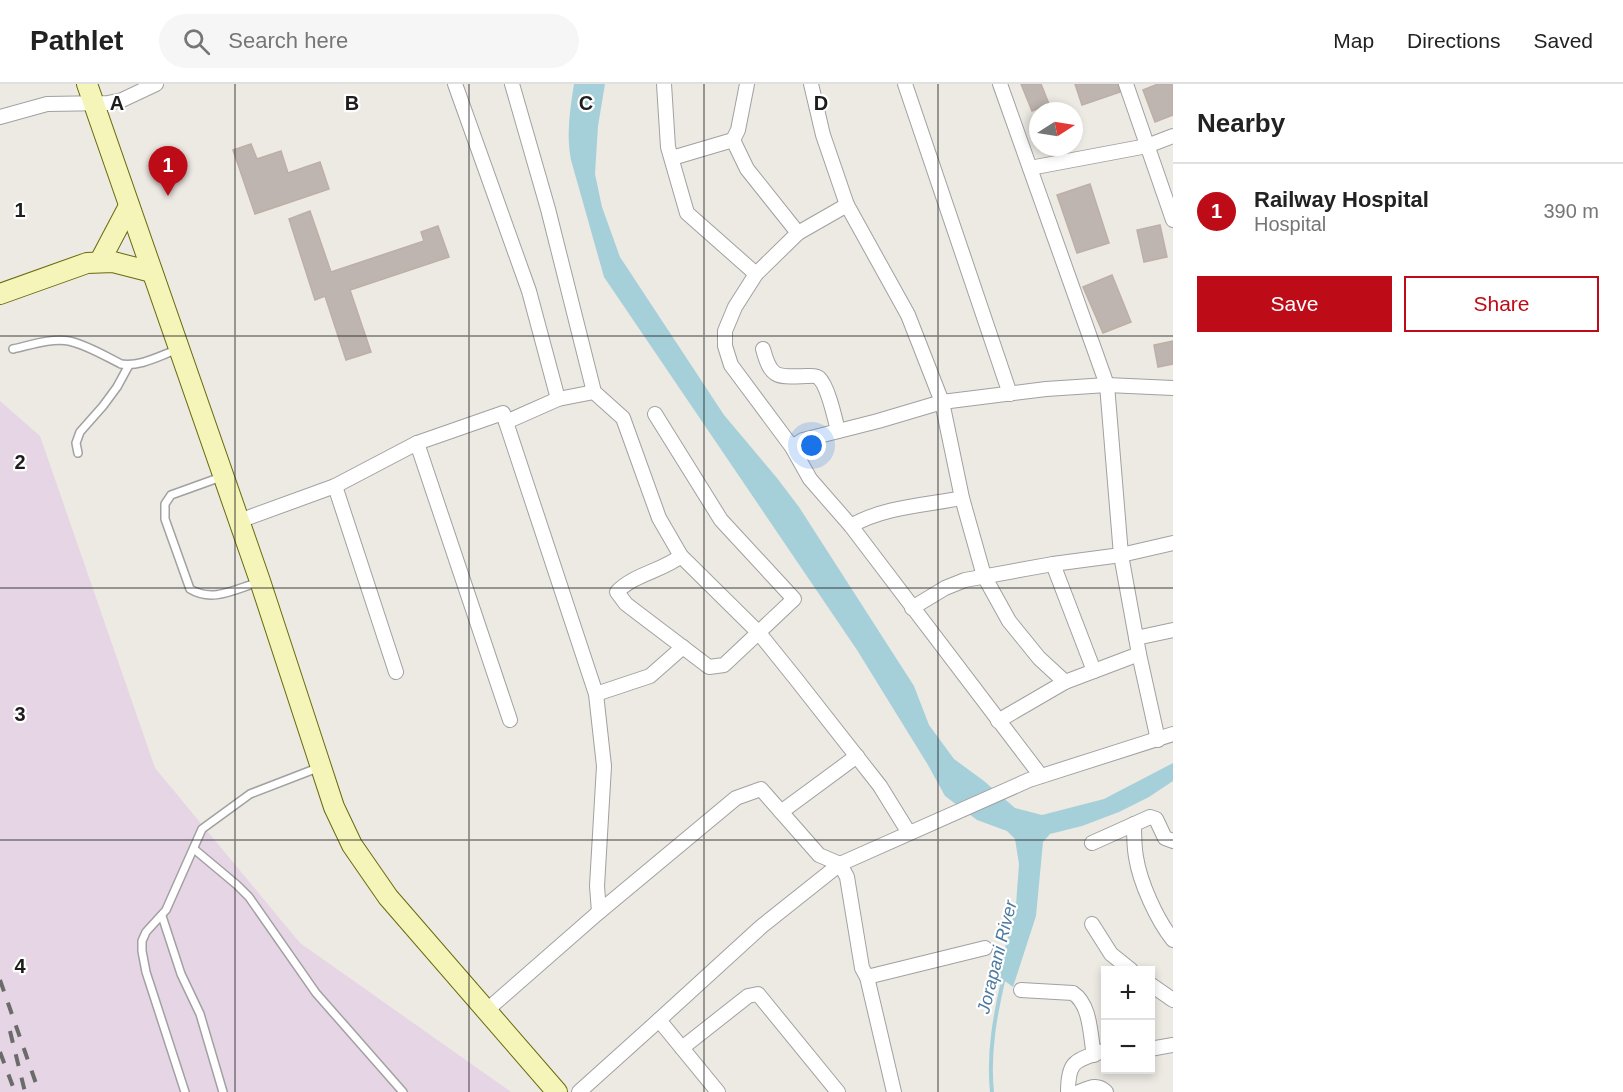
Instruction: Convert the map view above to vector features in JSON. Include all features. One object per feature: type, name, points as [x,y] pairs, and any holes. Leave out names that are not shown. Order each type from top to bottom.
[{"type":"main road","points":[[90,93],[343,826],[363,863],[388,897],[557,1092]]},
{"type":"main road","points":[[100,261],[129,206]]},
{"type":"main road","points":[[0,294],[87,263],[100,261],[152,272]]},
{"type":"street","points":[[0,117],[90,93],[108,103],[122,100],[156,84]]},
{"type":"street","points":[[454,84],[529,291],[558,399]]},
{"type":"street","points":[[512,84],[548,209],[594,392],[622,418],[659,518],[681,556],[759,633],[880,786],[909,833]]},
{"type":"street","points":[[664,84],[668,147],[687,213],[756,273]]},
{"type":"street","points":[[672,158],[733,140],[738,130],[747,84]]},
{"type":"street","points":[[811,84],[823,135],[847,204],[908,315],[942,402],[962,498],[984,576],[1009,621],[1039,658],[1065,682]]},
{"type":"street","points":[[904,84],[1010,394]]},
{"type":"street","points":[[1000,84],[1107,385],[1121,555],[1138,654],[1158,740]]},
{"type":"street","points":[[1126,84],[1173,219]]},
{"type":"street","points":[[1030,168],[1148,146],[1173,136]]},
{"type":"street","points":[[733,140],[747,169],[798,233]]},
{"type":"street","points":[[847,204],[798,233],[756,273],[735,308],[725,331],[725,346],[731,365],[792,447],[810,479],[851,526],[998,721],[1035,778]]},
{"type":"street","points":[[763,349],[771,372],[778,376],[819,378],[825,387],[838,431]]},
{"type":"street","points":[[792,447],[802,440],[878,422],[942,402],[1046,389],[1107,385],[1173,388]]},
{"type":"street","points":[[506,422],[558,399],[594,392]]},
{"type":"street","points":[[239,521],[335,486],[417,443],[503,413],[596,694],[604,766],[597,886],[599,912]]},
{"type":"street","points":[[654,414],[721,520],[794,599],[724,665],[709,667],[626,604],[617,592],[624,585],[671,564],[681,556]]},
{"type":"street","points":[[417,443],[510,720]]},
{"type":"street","points":[[335,486],[396,672]]},
{"type":"street","points":[[851,526],[862,519],[882,513],[962,498]]},
{"type":"street","points":[[912,608],[945,588],[964,580],[1053,564],[1121,555],[1173,543]]},
{"type":"street","points":[[1053,564],[1094,671]]},
{"type":"street","points":[[1136,638],[1173,630]]},
{"type":"street","points":[[596,694],[650,676],[683,647]]},
{"type":"street","points":[[998,721],[1065,682],[1138,654]]},
{"type":"street","points":[[579,1092],[762,926],[840,864],[1035,778],[1173,734]]},
{"type":"street","points":[[781,812],[856,756]]},
{"type":"street","points":[[487,1010],[599,912],[736,798],[760,789],[819,855],[840,864],[847,877],[862,968],[867,977],[894,1092]]},
{"type":"street","points":[[1092,843],[1150,818],[1156,819],[1162,835],[1173,841]]},
{"type":"street","points":[[1134,824],[1136,858],[1141,876],[1173,940]]},
{"type":"street","points":[[1092,924],[1111,954],[1126,966]]},
{"type":"street","points":[[867,977],[985,948]]},
{"type":"street","points":[[1155,987],[1173,1000]]},
{"type":"street","points":[[1021,990],[1073,993],[1078,997],[1086,1014],[1100,1052],[1070,1067],[1068,1092]]},
{"type":"street","points":[[682,1048],[748,996],[758,994],[838,1092]]},
{"type":"street","points":[[659,1020],[718,1092]]},
{"type":"street","points":[[1155,1048],[1173,1045]]},
{"type":"street","points":[[1079,1092],[1096,1086],[1106,1092]]},
{"type":"lane","points":[[13,349],[44,342],[68,341],[81,344],[122,364],[129,365],[145,362],[179,349]]},
{"type":"lane","points":[[78,453],[76,442],[80,432],[117,387],[129,365]]},
{"type":"lane","points":[[223,476],[171,495],[165,504],[165,519],[190,589],[200,595],[213,596],[260,581]]},
{"type":"lane","points":[[185,1092],[146,972],[142,941],[146,932],[162,916],[202,829],[250,794],[321,767]]},
{"type":"lane","points":[[194,849],[249,897],[316,993],[403,1092]]},
{"type":"lane","points":[[162,916],[181,974],[200,1014],[224,1092]]},
{"type":"shaded area","points":[[0,401],[40,436],[155,768],[300,943],[511,1092],[0,1092]]},
{"type":"water","points":[[574,84],[605,84],[598,126],[595,174],[602,207],[620,257],[724,415],[799,507],[914,686],[929,725],[954,759],[1015,808],[1042,815],[1104,799],[1173,763],[1173,781],[1149,797],[1119,812],[1082,826],[1050,834],[1043,842],[1036,916],[1013,987],[998,976],[1016,905],[1019,864],[1015,839],[1007,831],[977,820],[945,796],[857,650],[604,277],[571,160],[569,131]]},
{"type":"building","points":[[1021,84],[1041,84],[1048,102],[1029,104]]},
{"type":"building","points":[[1075,84],[1117,84],[1120,92],[1083,105]]},
{"type":"building","points":[[1158,84],[1173,84],[1173,115],[1155,122],[1143,90]]},
{"type":"building","points":[[251,144],[257,159],[281,151],[288,173],[320,162],[329,189],[255,214],[233,150]]},
{"type":"building","points":[[1090,184],[1109,243],[1077,253],[1057,195]]},
{"type":"building","points":[[310,211],[331,272],[424,241],[421,232],[438,226],[449,257],[350,290],[371,352],[346,360],[325,296],[315,300],[289,219]]},
{"type":"building","points":[[1160,225],[1167,257],[1144,262],[1137,230]]},
{"type":"building","points":[[1112,275],[1131,322],[1103,333],[1083,287]]},
{"type":"building","points":[[1173,341],[1173,364],[1158,367],[1154,345]]},
{"type":"waterway","name":"Jorapani River","points":[[992,1092],[993,1034],[1004,977]]},
{"type":"railway","points":[[0,980],[39,1092]]},
{"type":"railway","points":[[10,1031],[25,1092]]},
{"type":"railway","points":[[0,1052],[15,1092]]},
{"type":"place","name":"Railway Hospital","points":[[168,196]]}]
